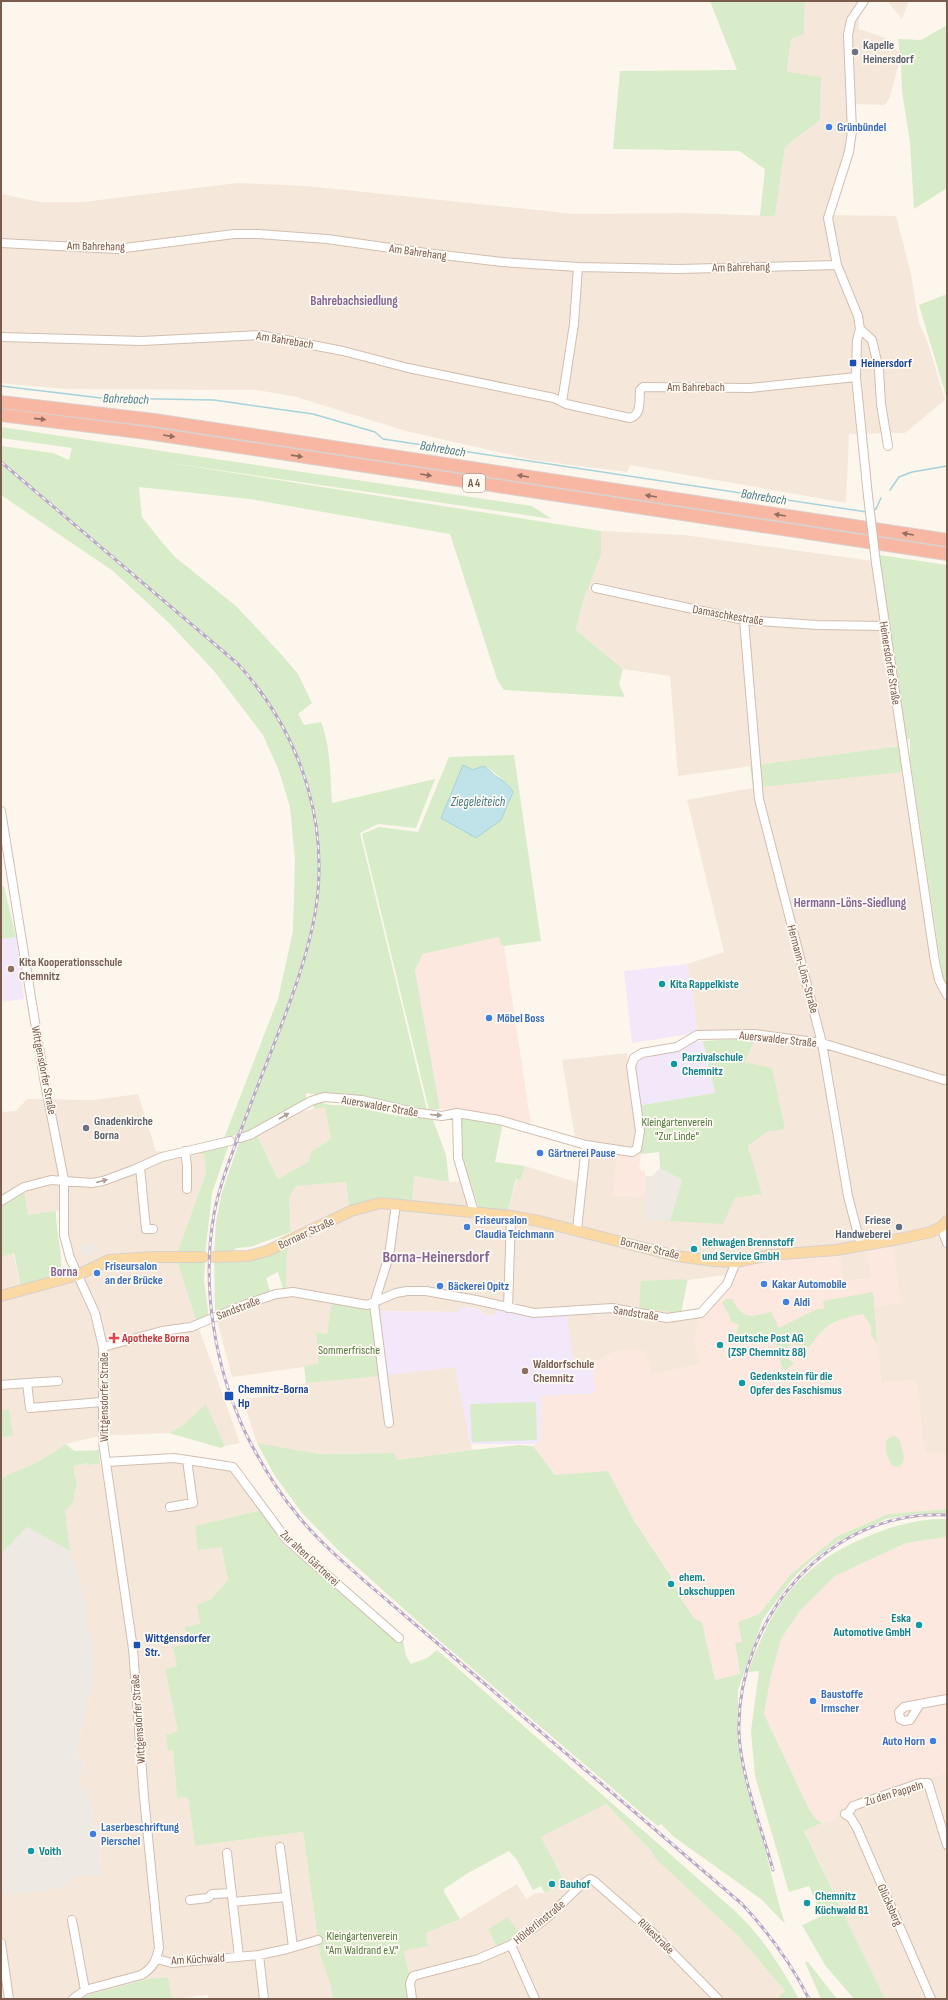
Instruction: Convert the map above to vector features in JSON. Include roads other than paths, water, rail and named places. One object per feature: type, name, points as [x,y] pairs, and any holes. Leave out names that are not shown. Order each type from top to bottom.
[{"type":"highway","name":"A 4","points":[[1,402],[162,422],[947,540]]},
{"type":"highway","name":"A 4","points":[[1,415],[146,433],[947,554]]},
{"type":"main road","name":"Bornaer Straße","points":[[214,1257],[248,1256],[266,1251],[351,1211],[380,1203],[511,1216],[577,1230],[676,1256],[736,1262],[770,1255],[861,1246],[931,1232],[944,1224]]},
{"type":"main road","points":[[1,1296],[78,1275],[104,1261],[119,1259],[203,1257]]},
{"type":"street","name":"Heinersdorfer Straße","points":[[864,1],[851,20],[848,35],[852,131],[849,152],[828,218],[837,265],[858,316],[860,329],[857,340],[856,377],[876,563],[935,962],[939,980],[947,995]]},
{"type":"street","name":"Am Bahrehang","points":[[1,243],[117,248],[234,234],[258,234],[328,239],[502,262],[578,267],[678,269],[837,265]]},
{"type":"street","points":[[562,402],[574,324],[578,267]]},
{"type":"street","name":"Heinersdorfer Straße","points":[[860,329],[872,340],[879,370],[881,404],[888,446]]},
{"type":"street","name":"Am Bahrebach","points":[[1,337],[142,341],[260,334],[343,351],[408,368],[554,398],[566,404],[630,418],[636,416],[639,412],[640,390],[643,387],[750,388],[856,377]]},
{"type":"street","name":"Damaschkestraße","points":[[596,588],[744,620],[817,625],[885,626]]},
{"type":"street","name":"Hermann-Löns-Straße","points":[[744,620],[759,799],[822,1043],[848,1196],[861,1246]]},
{"type":"street","name":"Wittgensdorfer Straße","points":[[1,811],[43,1070],[64,1180],[64,1235],[70,1258],[95,1313],[104,1347],[102,1402],[103,1440],[132,1649],[144,1797],[159,1948],[157,1959]]},
{"type":"street","name":"Auerswalder Straße","points":[[240,1138],[250,1135],[310,1101],[324,1097],[362,1100],[420,1113],[442,1116],[457,1113],[499,1120],[586,1145],[632,1152],[637,1149],[640,1131],[631,1066],[634,1058],[642,1053],[677,1047],[697,1035],[755,1034],[822,1043],[944,1080],[947,1078]]},
{"type":"street","points":[[457,1113],[458,1158],[474,1212]]},
{"type":"street","points":[[1,1201],[24,1187],[51,1180],[92,1183],[103,1181],[162,1157],[185,1150],[230,1141]]},
{"type":"street","points":[[577,1230],[586,1145]]},
{"type":"street","points":[[185,1150],[187,1189]]},
{"type":"street","points":[[140,1167],[146,1229],[154,1229]]},
{"type":"street","points":[[389,1423],[374,1304],[390,1250],[396,1204]]},
{"type":"street","points":[[508,1308],[511,1216]]},
{"type":"street","points":[[944,1224],[947,1243]]},
{"type":"street","name":"Sandstraße","points":[[104,1347],[162,1331],[191,1327],[244,1305],[284,1293],[298,1291],[356,1304],[367,1305],[374,1304],[396,1293],[407,1291],[426,1291],[534,1313],[612,1308],[667,1318],[701,1313],[727,1284],[736,1262]]},
{"type":"street","points":[[1,1385],[58,1381]]},
{"type":"street","points":[[27,1383],[30,1408],[102,1402]]},
{"type":"street","name":"Zur alten Gärtnerei","points":[[106,1462],[174,1458],[233,1467],[287,1540],[399,1638]]},
{"type":"street","points":[[170,1506],[193,1503],[187,1460]]},
{"type":"street","points":[[920,1704],[947,1699]]},
{"type":"street","name":"Zu den Pappeln","points":[[846,1815],[853,1806],[920,1783],[928,1783],[945,1832],[947,1845]]},
{"type":"street","name":"Glücksberg","points":[[846,1815],[856,1828],[931,1999]]},
{"type":"street","points":[[280,1847],[293,1947]]},
{"type":"street","name":"Am Küchwald","points":[[226,1853],[239,1956]]},
{"type":"street","name":"Hölderlinstraße","points":[[412,1999],[410,1983],[413,1976],[478,1959],[510,1945],[548,1917],[585,1881],[590,1879]]},
{"type":"street","name":"Rilkestraße","points":[[590,1879],[651,1931],[718,1999]]},
{"type":"street","points":[[190,1900],[208,1898],[212,1894],[232,1893]]},
{"type":"street","points":[[233,1902],[286,1897]]},
{"type":"street","points":[[72,1920],[85,1990]]},
{"type":"street","name":"Am Küchwald","points":[[157,1959],[172,1963],[259,1955],[318,1940]]},
{"type":"street","points":[[1,1943],[9,1999]]},
{"type":"street","points":[[510,1945],[535,1999]]},
{"type":"street","points":[[259,1955],[264,1999]]},
{"type":"street","points":[[73,1999],[85,1990],[142,1975],[150,1970],[157,1959]]},
{"type":"water","name":"Ziegeleiteich","points":[[463,765],[473,770],[482,767],[487,768],[506,783],[513,792],[501,820],[476,838],[441,818]]},
{"type":"waterway","name":"Bahrebach","points":[[1,386],[101,398],[214,400],[313,414],[375,432],[383,439],[867,512]]},
{"type":"waterway","name":"Bahrebach","points":[[890,490],[899,477],[912,472],[947,466]]},
{"type":"waterway","name":"Bahrebach","points":[[872,510],[876,509],[881,498]]},
{"type":"railway","points":[[1,462],[238,664],[261,692],[280,722],[296,754],[308,787],[315,822],[319,857],[318,893],[312,929],[292,996],[225,1173],[217,1200],[210,1242],[210,1298],[219,1355],[235,1409],[246,1434],[264,1467],[284,1498],[316,1537],[375,1590],[742,1904],[779,1949],[795,1973],[809,1999]]},
{"type":"railway","points":[[773,1870],[747,1783],[740,1748],[739,1732],[742,1690],[754,1649],[772,1612],[798,1578],[829,1551],[864,1530],[904,1518],[947,1515]]},
{"type":"place","name":"Kapelle Heinersdorf","points":[[855,52]]},
{"type":"place","name":"Grünbündel","points":[[829,127]]},
{"type":"place","name":"Heinersdorf","points":[[853,363]]},
{"type":"place","name":"Kita Kooperationsschule Chemnitz","points":[[11,969]]},
{"type":"place","name":"Kita Rappelkiste","points":[[662,984]]},
{"type":"place","name":"Möbel Boss","points":[[489,1018]]},
{"type":"place","name":"Parzivalschule Chemnitz","points":[[674,1064]]},
{"type":"place","name":"Gnadenkirche Borna","points":[[86,1128]]},
{"type":"place","name":"Gärtnerei Pause","points":[[540,1153]]},
{"type":"place","name":"Friseursalon Claudia Teichmann","points":[[467,1227]]},
{"type":"place","name":"Friese Handweberei","points":[[899,1227]]},
{"type":"place","name":"Rehwagen Brennstoff und Service GmbH","points":[[694,1249]]},
{"type":"place","name":"Friseursalon an der Brücke","points":[[97,1273]]},
{"type":"place","name":"Kakar Automobile","points":[[764,1284]]},
{"type":"place","name":"Bäckerei Opitz","points":[[440,1286]]},
{"type":"place","name":"Aldi","points":[[786,1302]]},
{"type":"place","name":"Apotheke Borna","points":[[114,1338]]},
{"type":"place","name":"Deutsche Post AG (ZSP Chemnitz 88)","points":[[720,1345]]},
{"type":"place","name":"Waldorfschule Chemnitz","points":[[525,1371]]},
{"type":"place","name":"Gedenkstein für die Opfer des Faschismus","points":[[742,1383]]},
{"type":"place","name":"Chemnitz-Borna Hp","points":[[229,1396]]},
{"type":"place","name":"ehem. Lokschuppen","points":[[671,1584]]},
{"type":"place","name":"Eska Automotive GmbH","points":[[919,1625]]},
{"type":"place","name":"Wittgensdorfer Str.","points":[[137,1645]]},
{"type":"place","name":"Baustoffe Irmscher","points":[[813,1701]]},
{"type":"place","name":"Auto Horn","points":[[933,1741]]},
{"type":"place","name":"Laserbeschriftung Pierschel","points":[[93,1834]]},
{"type":"place","name":"Voith","points":[[31,1851]]},
{"type":"place","name":"Bauhof","points":[[552,1884]]},
{"type":"place","name":"Chemnitz Küchwald B1","points":[[807,1903]]},
{"type":"district","name":"Bahrebachsiedlung","points":[[354,300]]},
{"type":"district","name":"Hermann-Löns-Siedlung","points":[[850,902]]},
{"type":"district","name":"Borna-Heinersdorf","points":[[436,1256]]},
{"type":"district","name":"Borna","points":[[64,1271]]},
{"type":"park label","name":"Kleingartenverein \"Zur Linde\"","points":[[677,1129]]},
{"type":"park label","name":"Sommerfrische","points":[[349,1350]]},
{"type":"park label","name":"Kleingartenverein \"Am Waldrand e.V.\"","points":[[362,1943]]}]
